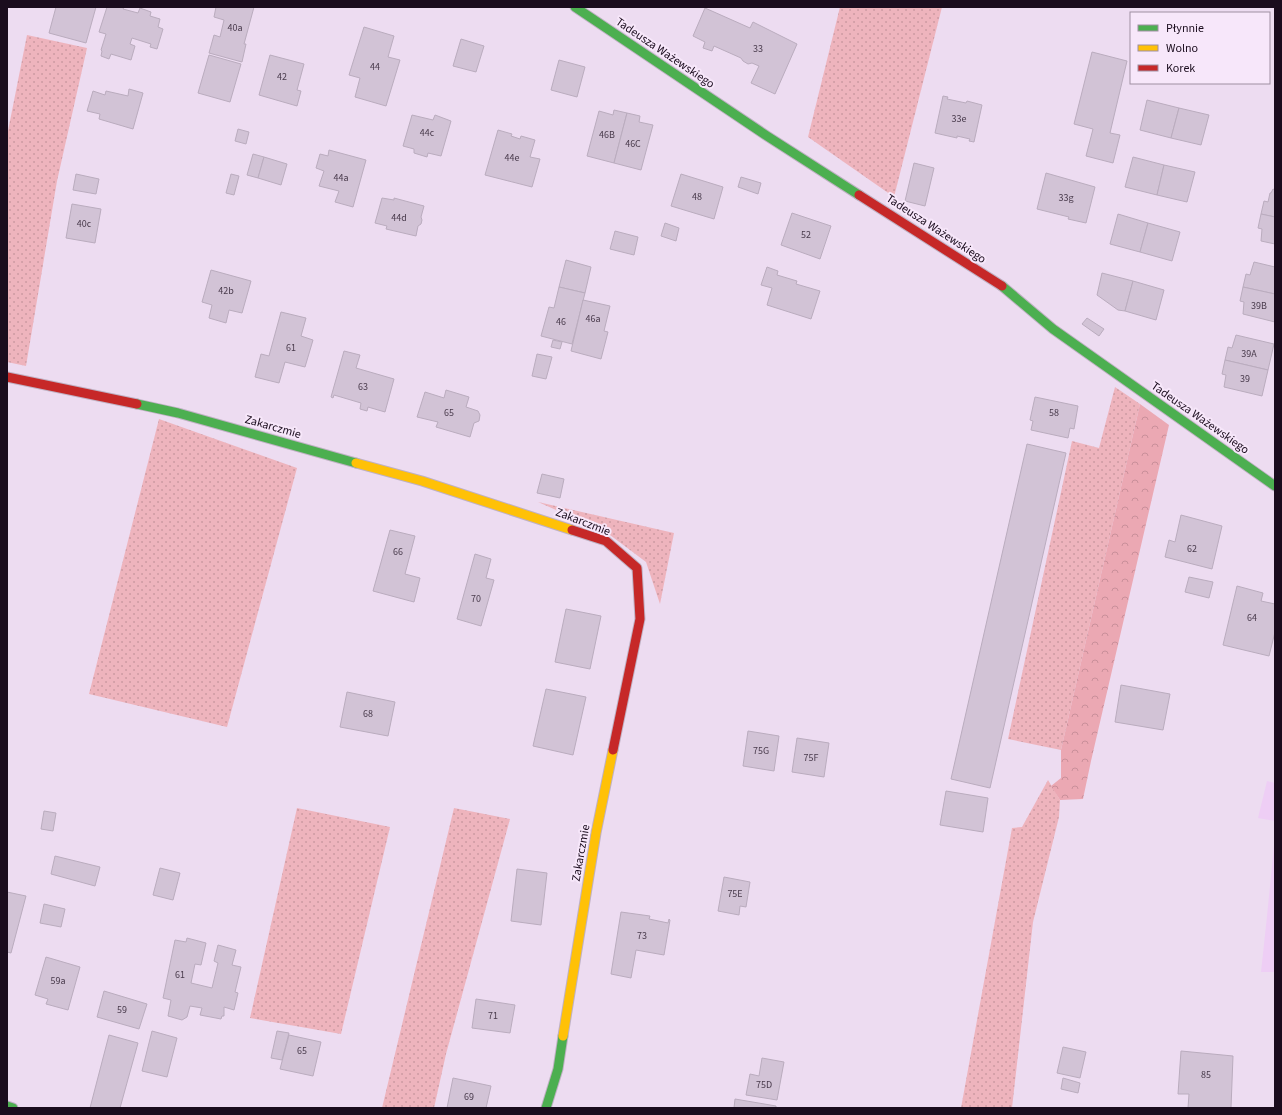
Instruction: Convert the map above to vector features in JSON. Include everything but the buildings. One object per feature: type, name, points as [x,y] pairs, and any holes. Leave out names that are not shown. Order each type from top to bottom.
[{"type":"street","name":"Tadeusza Ważewskiego","points":[[575,7],[767,136],[1001,285],[1053,329],[1275,486]]},
{"type":"street","name":"Zakarczmie","points":[[7,377],[178,413],[422,481],[606,541],[636,568],[640,619],[596,833],[558,1069],[546,1108]]},
{"type":"street","points":[[7,1106],[13,1108]]},
{"type":"shaded area","points":[[840,7],[942,7],[894,197],[808,137]]},
{"type":"shaded area","points":[[27,35],[87,48],[57,181],[26,366],[7,362],[7,136]]},
{"type":"shaded area","points":[[1115,387],[1140,404],[1061,750],[1008,739],[1072,441],[1099,448]]},
{"type":"shaded area","points":[[159,419],[297,468],[227,727],[89,694]]},
{"type":"shaded area","points":[[538,502],[674,533],[660,604],[646,562],[606,532]]},
{"type":"shaded area","points":[[1048,780],[1060,800],[1059,817],[1033,922],[1012,1108],[961,1108],[1012,828],[1022,827]]},
{"type":"shaded area","points":[[1267,781],[1275,783],[1275,821],[1258,818]]},
{"type":"shaded area","points":[[297,808],[390,827],[341,1034],[250,1018]]},
{"type":"shaded area","points":[[454,808],[510,819],[446,1054],[434,1108],[382,1108]]},
{"type":"shaded area","points":[[1275,836],[1275,972],[1261,972],[1267,916]]},
{"type":"green space","points":[[1140,404],[1169,425],[1083,799],[1060,800],[1051,786],[1061,778],[1061,750]]},
{"type":"traffic: fast","points":[[575,7],[767,136],[859,195]]},
{"type":"traffic: fast","points":[[1002,286],[1053,329],[1275,486]]},
{"type":"traffic: fast","points":[[137,404],[178,413],[356,463]]},
{"type":"traffic: fast","points":[[546,1108],[558,1069],[563,1036]]},
{"type":"traffic: fast","points":[[7,1106],[13,1108]]},
{"type":"traffic: slow","points":[[356,463],[422,481],[572,530]]},
{"type":"traffic: slow","points":[[563,1036],[596,833],[613,750]]},
{"type":"traffic: jam","points":[[859,195],[1002,286]]},
{"type":"traffic: jam","points":[[7,377],[137,404]]},
{"type":"traffic: jam","points":[[572,530],[606,541],[637,568],[640,619],[613,750]]}]
